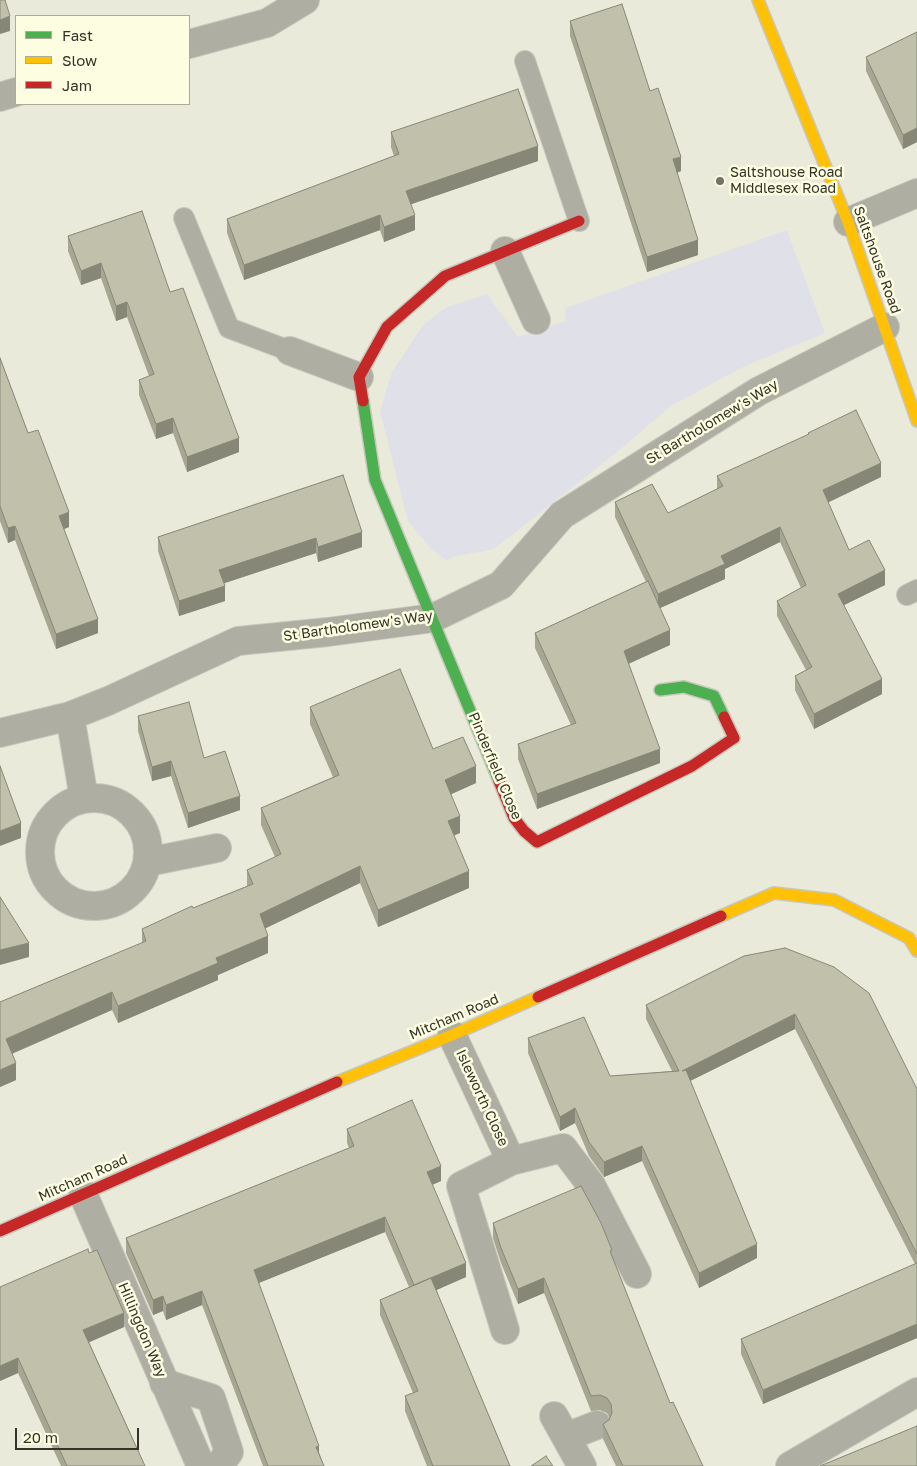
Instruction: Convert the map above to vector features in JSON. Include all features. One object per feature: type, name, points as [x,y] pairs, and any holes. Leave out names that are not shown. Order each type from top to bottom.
[{"type":"street","points":[[190,44],[267,23],[305,0]]},
{"type":"street","name":"Saltshouse Road","points":[[758,0],[848,222],[917,421]]},
{"type":"street","points":[[0,97],[15,92]]},
{"type":"street","points":[[848,222],[917,193]]},
{"type":"street","points":[[290,350],[359,377],[387,326],[445,276],[579,221]]},
{"type":"street","points":[[505,251],[536,320]]},
{"type":"street","name":"St Bartholomew's Way","points":[[1,731],[70,716],[108,701],[238,641],[328,632],[433,618],[501,585],[562,515],[759,391],[885,327]]},
{"type":"street","name":"Pinderfield Close","points":[[359,377],[375,480],[514,818],[524,831],[537,842],[692,766],[734,738],[714,696],[684,687],[660,690]]},
{"type":"street","points":[[70,716],[84,798]]},
{"type":"street","points":[[84,798],[101,798],[118,803],[132,813],[143,828],[147,844],[148,862],[142,878],[131,892],[117,902],[100,907],[82,906],[65,899],[51,886],[42,870],[38,851],[42,833],[52,817],[66,804],[84,798]]},
{"type":"street","points":[[148,862],[217,848]]},
{"type":"street","name":"Mitcham Road","points":[[0,1231],[308,1094],[452,1035],[774,893],[834,900],[909,938],[917,951]]},
{"type":"street","name":"Isleworth Close","points":[[452,1035],[512,1161]]},
{"type":"street","name":"Isleworth Close","points":[[505,1330],[461,1186],[512,1161],[562,1148],[592,1185],[637,1274]]},
{"type":"street","name":"Hillingdon Way","points":[[83,1194],[201,1466]]},
{"type":"street","points":[[164,1383],[210,1398],[229,1452],[219,1466]]},
{"type":"street","points":[[790,1466],[917,1392]]},
{"type":"street","points":[[582,1466],[560,1426],[596,1425]]},
{"type":"lane","points":[[525,61],[579,221]]},
{"type":"lane","points":[[184,218],[229,328],[290,350]]},
{"type":"shaded area","points":[[787,230],[825,333],[743,367],[671,406],[611,457],[494,549],[453,557],[447,561],[430,548],[408,521],[380,411],[392,372],[423,325],[447,307],[487,294],[518,337],[566,321],[565,308]]},
{"type":"building","points":[[0,0],[5,0],[10,16],[0,20]]},
{"type":"building","points":[[622,4],[650,91],[658,88],[681,157],[673,159],[698,240],[647,257],[570,21]]},
{"type":"building","points":[[917,32],[917,128],[903,135],[866,57]]},
{"type":"building","points":[[518,89],[538,146],[406,191],[415,215],[384,227],[380,215],[244,265],[227,219],[399,154],[391,132]]},
{"type":"building","points":[[142,211],[170,292],[183,288],[239,438],[187,457],[173,418],[156,424],[139,380],[154,374],[127,302],[116,306],[101,263],[81,271],[68,236]]},
{"type":"building","points":[[0,358],[28,433],[38,430],[69,512],[59,516],[98,619],[56,634],[15,526],[8,528],[0,506]]},
{"type":"building","points":[[856,410],[881,463],[823,490],[849,550],[869,540],[885,570],[838,594],[882,679],[814,714],[795,676],[812,667],[777,601],[806,585],[780,527],[721,556],[725,564],[658,594],[615,502],[652,484],[668,513],[723,486],[717,476],[809,434]]},
{"type":"building","points":[[343,475],[362,532],[318,547],[316,538],[219,570],[225,586],[179,601],[158,537]]},
{"type":"building","points":[[648,581],[670,630],[624,651],[660,749],[537,794],[518,744],[576,723],[535,633]]},
{"type":"building","points":[[400,669],[433,749],[463,737],[476,766],[445,780],[460,816],[448,821],[469,871],[378,910],[360,866],[260,914],[268,936],[216,958],[218,963],[118,1006],[112,992],[6,1039],[16,1063],[0,1070],[0,1002],[146,941],[142,929],[192,906],[193,908],[253,884],[247,870],[281,854],[261,808],[339,775],[310,707]]},
{"type":"building","points":[[189,702],[204,758],[225,751],[240,796],[188,813],[171,761],[152,767],[138,716]]},
{"type":"building","points":[[0,766],[21,823],[0,831]]},
{"type":"building","points":[[0,897],[29,943],[0,950]]},
{"type":"building","points":[[785,948],[834,967],[869,993],[917,1089],[917,1254],[795,1014],[682,1071],[686,1070],[757,1244],[699,1273],[642,1146],[604,1162],[589,1142],[575,1108],[560,1117],[528,1038],[584,1017],[610,1076],[679,1071],[646,1005],[744,956]]},
{"type":"building","points":[[412,1100],[441,1166],[427,1172],[466,1263],[414,1285],[385,1217],[254,1270],[319,1446],[316,1447],[324,1466],[268,1466],[202,1291],[166,1305],[163,1296],[153,1300],[126,1238],[354,1146],[347,1129]]},
{"type":"building","points":[[581,1186],[601,1223],[612,1250],[610,1251],[670,1403],[673,1402],[703,1466],[623,1466],[603,1424],[609,1420],[612,1413],[611,1404],[607,1398],[600,1395],[591,1396],[544,1278],[518,1289],[493,1223]]},
{"type":"building","points":[[88,1249],[89,1253],[97,1250],[124,1313],[83,1330],[145,1466],[67,1466],[18,1358],[0,1366],[0,1287]]},
{"type":"building","points":[[917,1263],[917,1324],[763,1390],[741,1339]]},
{"type":"building","points":[[431,1278],[510,1466],[433,1466],[405,1396],[418,1391],[380,1300]]},
{"type":"building","points":[[917,1426],[917,1466],[820,1466]]},
{"type":"building","points":[[546,1456],[553,1466],[531,1466]]},
{"type":"traffic: fast","points":[[363,401],[375,480],[499,781]]},
{"type":"traffic: fast","points":[[660,690],[684,687],[714,696],[724,717]]},
{"type":"traffic: slow","points":[[758,0],[848,222],[917,421]]},
{"type":"traffic: slow","points":[[721,916],[774,893],[834,900],[909,938],[917,951]]},
{"type":"traffic: slow","points":[[337,1082],[452,1035],[538,997]]},
{"type":"traffic: jam","points":[[363,401],[359,377],[387,327],[445,276],[579,221]]},
{"type":"traffic: jam","points":[[499,781],[514,818],[524,831],[537,842],[692,766],[734,738],[724,717]]},
{"type":"traffic: jam","points":[[538,997],[721,916]]},
{"type":"traffic: jam","points":[[0,1231],[337,1082]]},
{"type":"place","name":"Saltshouse Road Middlesex Road","points":[[720,181]]}]
